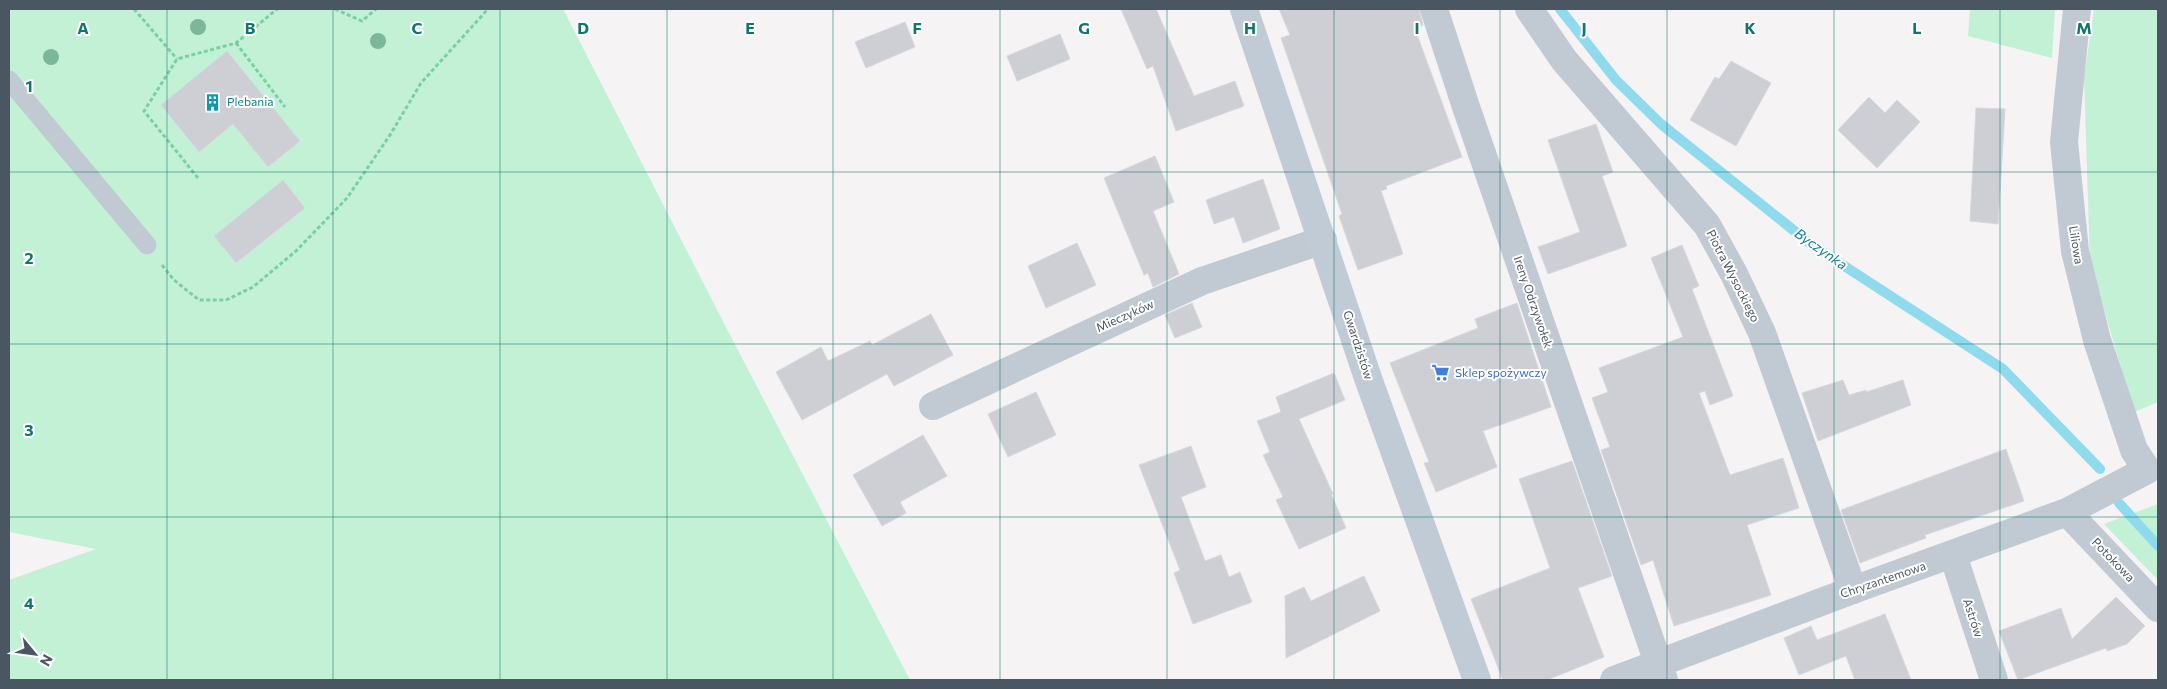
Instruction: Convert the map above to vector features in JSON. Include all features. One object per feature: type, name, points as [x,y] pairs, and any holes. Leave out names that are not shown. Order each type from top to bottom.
[{"type":"street","name":"Gwardzistów","points":[[1244,9],[1369,381],[1477,680]]},
{"type":"street","name":"Ireny Odrzywołek","points":[[1434,9],[1661,672]]},
{"type":"street","name":"Piotra Wysockiego","points":[[1529,9],[1564,60],[1707,225],[1730,266],[1762,333],[1853,590]]},
{"type":"street","name":"Liliowa","points":[[2077,9],[2064,142],[2075,252],[2100,349],[2134,450],[2152,467]]},
{"type":"street","name":"Mieczyków","points":[[933,406],[1202,281],[1323,240]]},
{"type":"street","name":"Chryzantemowa","points":[[1614,680],[1661,672],[1853,590],[2067,512],[2152,467]]},
{"type":"street","name":"Potokowa","points":[[2067,512],[2158,608]]},
{"type":"street","name":"Astrów","points":[[1953,555],[1994,680]]},
{"type":"lane","points":[[9,80],[147,246]]},
{"type":"path","points":[[134,9],[177,59]]},
{"type":"path","points":[[198,178],[144,111],[177,59],[236,43],[277,9]]},
{"type":"path","points":[[335,9],[362,21],[376,9]]},
{"type":"path","points":[[147,246],[174,280],[199,300],[226,300],[253,287],[296,251],[347,198],[390,135],[421,83],[488,9]]},
{"type":"path","points":[[236,43],[285,106]]},
{"type":"green space","points":[[9,9],[563,9],[910,680],[9,680],[9,580],[96,549],[9,532]]},
{"type":"green space","points":[[1970,9],[2055,9],[2052,58],[1968,36]]},
{"type":"green space","points":[[2094,9],[2158,9],[2158,402],[2134,412],[2090,262],[2084,78]]},
{"type":"green space","points":[[2158,504],[2158,580],[2104,524]]},
{"type":"building","points":[[1121,9],[1156,9],[1194,96],[1235,81],[1244,106],[1176,131],[1153,66],[1147,69]]},
{"type":"building","points":[[1279,9],[1419,9],[1423,25],[1415,29],[1462,157],[1386,186],[1387,189],[1381,191],[1403,254],[1358,270],[1339,216],[1342,214],[1281,38],[1290,35]]},
{"type":"building","points":[[905,22],[915,47],[866,68],[855,42]]},
{"type":"building","points":[[1060,34],[1070,59],[1017,81],[1007,56]]},
{"type":"building","name":"Plebania","points":[[227,51],[300,141],[268,167],[233,124],[199,152],[161,105]]},
{"type":"building","points":[[1731,61],[1771,83],[1736,146],[1690,120],[1715,77],[1719,79]]},
{"type":"building","points":[[1869,97],[1885,113],[1897,100],[1920,122],[1877,168],[1838,130]]},
{"type":"building","points":[[1976,108],[2005,109],[1998,224],[1970,221]]},
{"type":"building","points":[[1596,124],[1613,172],[1602,176],[1627,246],[1548,274],[1538,247],[1580,232],[1548,140]]},
{"type":"building","points":[[1155,156],[1174,202],[1153,211],[1179,274],[1153,287],[1148,273],[1144,275],[1104,178]]},
{"type":"building","points":[[1263,179],[1280,229],[1243,243],[1234,217],[1214,224],[1206,200]]},
{"type":"building","points":[[283,180],[305,208],[236,263],[214,236]]},
{"type":"building","points":[[1077,243],[1096,285],[1046,308],[1028,266]]},
{"type":"building","points":[[1682,245],[1699,286],[1692,289],[1733,396],[1710,405],[1705,391],[1699,393],[1730,475],[1783,458],[1799,508],[1747,525],[1771,595],[1674,626],[1653,560],[1641,565],[1601,450],[1610,447],[1592,398],[1608,392],[1599,368],[1683,337],[1651,258]]},
{"type":"building","points":[[1192,303],[1202,327],[1175,338],[1165,315]]},
{"type":"building","points":[[1517,303],[1551,407],[1483,431],[1497,467],[1436,492],[1424,463],[1429,462],[1390,363],[1478,328],[1475,319]]},
{"type":"building","points":[[931,314],[953,355],[894,386],[887,374],[802,420],[776,372],[821,347],[828,361],[870,341],[872,345]]},
{"type":"building","points":[[1334,373],[1345,400],[1299,419],[1333,494],[1331,494],[1346,528],[1299,549],[1276,500],[1283,497],[1263,455],[1270,452],[1257,421],[1281,412],[1276,397]]},
{"type":"building","points":[[1843,380],[1849,395],[1866,390],[1866,392],[1903,380],[1911,405],[1818,441],[1802,393]]},
{"type":"building","points":[[1036,392],[1056,435],[1008,457],[988,414]]},
{"type":"building","points":[[923,435],[947,476],[900,502],[906,513],[882,526],[853,475]]},
{"type":"building","points":[[1191,446],[1206,487],[1181,497],[1205,561],[1221,555],[1229,577],[1240,572],[1252,602],[1193,624],[1174,573],[1180,570],[1139,465]]},
{"type":"building","points":[[2006,449],[2024,501],[1925,535],[1926,538],[1860,563],[1841,510]]},
{"type":"building","points":[[1572,461],[1612,576],[1578,588],[1604,657],[1547,680],[1503,680],[1471,599],[1550,568],[1519,479]]},
{"type":"building","points":[[1364,576],[1380,611],[1286,658],[1285,596],[1304,587],[1311,601]]},
{"type":"building","points":[[2116,597],[2145,626],[2127,644],[2107,651],[2106,648],[2018,680],[1999,631],[2061,608],[2072,639]]},
{"type":"building","points":[[1885,614],[1911,680],[1855,680],[1846,656],[1799,675],[1784,638],[1811,626],[1817,640]]},
{"type":"waterway","name":"Byczynka","points":[[1560,9],[1616,80],[1661,124],[1812,245],[2003,369],[2100,469]]},
{"type":"waterway","name":"Byczynka","points":[[2119,503],[2158,546]]},
{"type":"place","name":"Plebania","points":[[213,102]]},
{"type":"place","name":"Sklep spożywczy","points":[[1441,373]]}]
